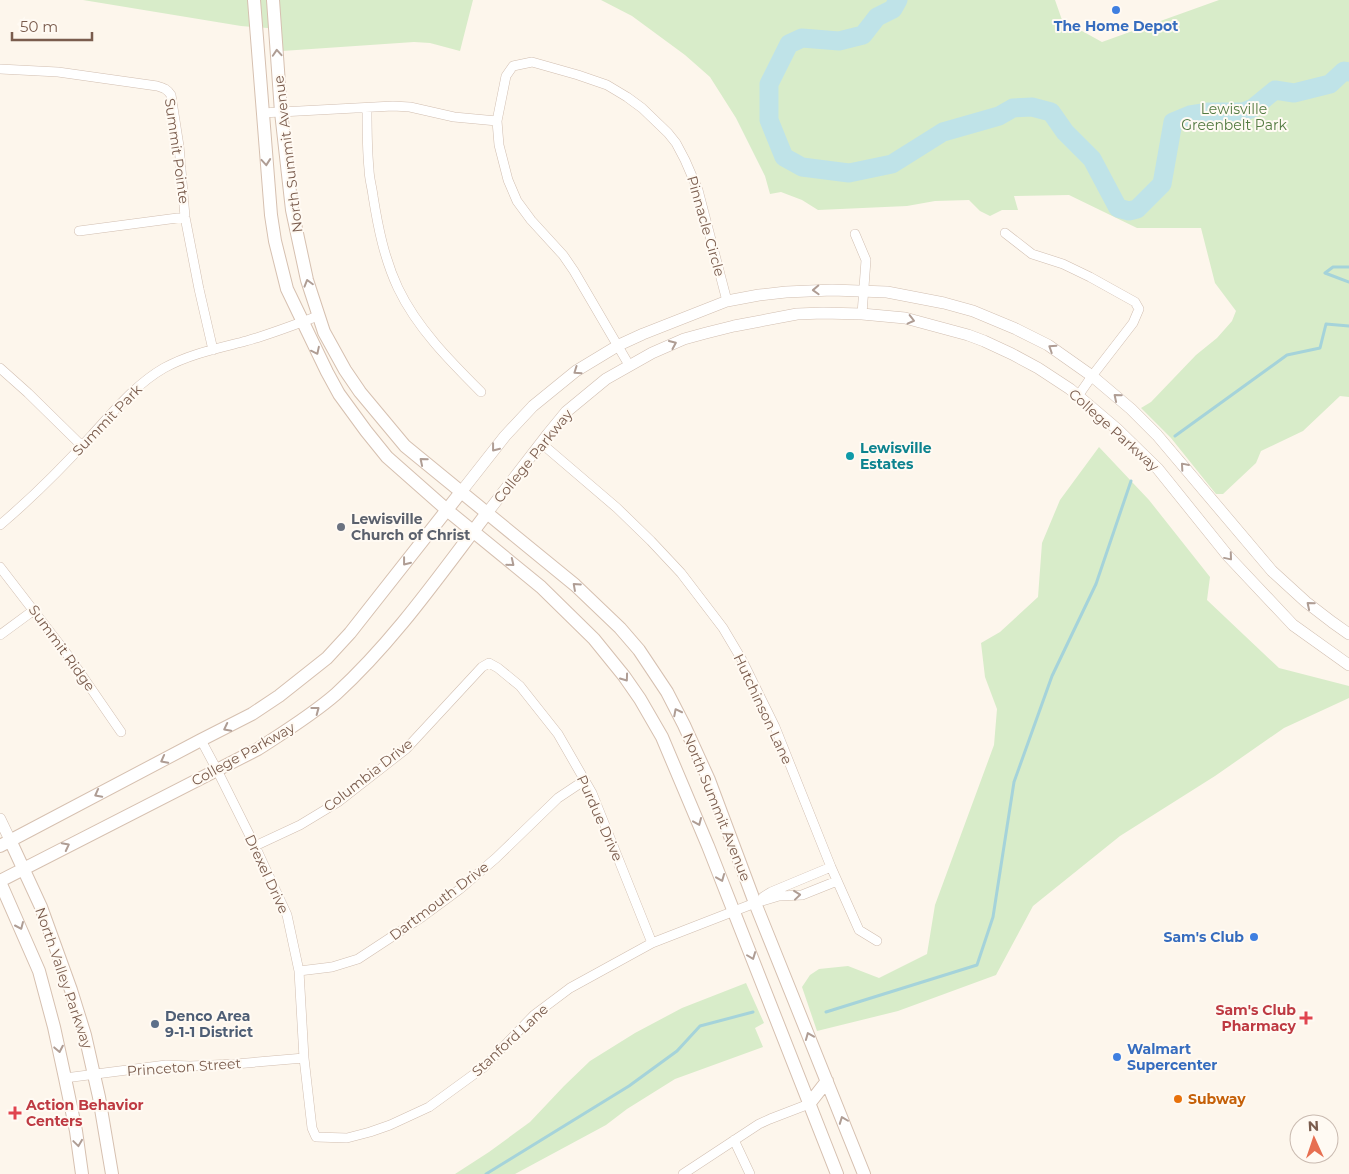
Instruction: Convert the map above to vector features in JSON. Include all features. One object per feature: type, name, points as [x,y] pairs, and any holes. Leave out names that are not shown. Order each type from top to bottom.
[{"type":"main road","name":"North Summit Avenue","points":[[254,0],[270,216],[287,289],[302,322],[339,394],[387,457],[541,588],[594,639],[635,692],[662,737],[734,911],[838,1174]]},
{"type":"main road","name":"North Summit Avenue","points":[[273,0],[281,112],[292,210],[307,280],[324,332],[345,370],[360,392],[405,446],[575,585],[620,628],[644,657],[667,692],[709,780],[755,903],[864,1174]]},
{"type":"main road","name":"College Parkway","points":[[5,843],[252,714],[278,696],[327,658],[350,633],[461,492]]},
{"type":"main road","name":"College Parkway","points":[[0,881],[258,749],[297,724],[335,695],[378,653],[487,513]]},
{"type":"main road","name":"North Valley Parkway","points":[[5,843],[23,868],[41,907],[73,997],[85,1035],[94,1074],[112,1174]]},
{"type":"main road","name":"North Valley Parkway","points":[[0,881],[39,971],[65,1078],[76,1131],[82,1174]]},
{"type":"main road","points":[[809,1104],[827,1081]]},
{"type":"street","name":"Pinnacle Circle","points":[[629,365],[574,271],[530,220],[517,201],[508,180],[498,145],[497,121],[506,76],[513,66],[532,62],[578,74],[607,85],[627,97],[658,122],[676,143],[692,174],[700,197],[727,301]]},
{"type":"street","name":"Summit Pointe","points":[[0,69],[58,72],[157,86],[168,91],[171,95],[179,146],[185,217],[198,288],[213,350]]},
{"type":"street","points":[[262,114],[393,106],[410,107],[454,117],[497,121]]},
{"type":"street","points":[[367,108],[369,172],[384,254],[398,289],[431,339],[481,392]]},
{"type":"street","points":[[79,231],[185,217]]},
{"type":"street","points":[[1005,233],[1032,254],[1063,264],[1135,302],[1139,309],[1133,323],[1078,396]]},
{"type":"street","points":[[855,234],[866,260],[862,314]]},
{"type":"street","name":"College Parkway","points":[[461,492],[505,436],[533,406],[576,371],[619,345],[642,334],[727,301],[759,295],[832,290],[887,292],[935,301],[973,311],[1048,345],[1092,376],[1131,409],[1157,435],[1272,571],[1313,607],[1349,634]]},
{"type":"street","name":"College Parkway","points":[[487,513],[566,412],[606,379],[629,365],[684,339],[734,326],[797,314],[862,314],[905,318],[984,341],[1038,368],[1070,389],[1117,429],[1158,469],[1228,556],[1293,625],[1349,665]]},
{"type":"street","name":"Summit Park","points":[[0,525],[33,497],[126,398],[163,368],[178,361],[249,340],[318,316]]},
{"type":"street","points":[[0,368],[82,446]]},
{"type":"street","name":"Hutchinson Lane","points":[[541,443],[617,508],[651,542],[681,573],[723,628],[742,660],[775,727],[837,881],[859,930],[876,941]]},
{"type":"street","points":[[1199,518],[1216,503]]},
{"type":"street","name":"Summit Ridge","points":[[0,567],[70,658],[121,732]]},
{"type":"street","points":[[0,635],[34,610]]},
{"type":"street","name":"Purdue Drive","points":[[488,663],[498,668],[520,686],[558,734],[585,780],[592,793],[652,943]]},
{"type":"street","name":"Columbia Drive","points":[[255,846],[300,825],[338,802],[406,749],[482,667],[488,663]]},
{"type":"street","name":"Drexel Drive","points":[[201,740],[284,907],[299,971],[304,1058],[312,1128],[316,1137]]},
{"type":"street","name":"Dartmouth Drive","points":[[299,971],[332,967],[358,958],[422,917],[460,889],[489,864],[558,798],[585,780]]},
{"type":"street","name":"North Valley Parkway","points":[[0,820],[5,843]]},
{"type":"street","name":"Stanford Lane","points":[[755,903],[771,892],[831,866]]},
{"type":"street","name":"Stanford Lane","points":[[316,1137],[347,1138],[370,1132],[428,1107],[484,1067],[534,1015],[570,988],[652,943],[755,903],[779,896],[802,895],[837,881]]},
{"type":"street","name":"Princeton Street","points":[[65,1078],[166,1065],[235,1064],[304,1058]]},
{"type":"street","points":[[682,1174],[759,1124],[809,1104]]},
{"type":"street","points":[[734,1140],[750,1174]]},
{"type":"green space","points":[[83,0],[473,0],[460,51],[430,43],[414,42],[282,51],[281,29],[241,26]]},
{"type":"green space","name":"Lewisville Greenbelt Park","points":[[601,0],[1055,0],[1062,20],[1102,42],[1219,0],[1349,0],[1349,397],[1340,396],[1303,431],[1261,451],[1256,463],[1223,494],[1216,494],[1171,438],[1141,408],[1151,402],[1196,355],[1217,338],[1232,321],[1236,311],[1215,283],[1201,228],[1137,228],[1069,195],[1014,196],[1018,210],[1002,210],[990,216],[980,211],[969,200],[935,201],[907,206],[818,210],[802,200],[781,192],[770,194],[765,176],[736,118],[710,77],[685,55],[632,16]]},
{"type":"green space","points":[[1099,447],[1149,500],[1210,577],[1207,600],[1279,668],[1349,686],[1349,698],[1284,728],[1215,776],[1120,836],[1033,906],[996,975],[898,1011],[817,1031],[802,987],[810,975],[819,969],[848,966],[879,978],[927,954],[935,905],[994,745],[997,709],[985,677],[981,643],[1000,632],[1038,597],[1042,543],[1060,500]]},
{"type":"green space","points":[[746,983],[764,1023],[755,1028],[763,1047],[675,1079],[627,1109],[606,1125],[515,1174],[455,1174],[530,1122],[590,1061],[635,1033],[682,1008]]},
{"type":"waterway","points":[[898,0],[893,9],[877,17],[863,35],[839,41],[802,38],[789,44],[769,84],[769,120],[784,157],[802,167],[849,173],[892,164],[943,132],[999,116],[1013,108],[1032,107],[1051,112],[1065,132],[1092,159],[1118,208],[1129,211],[1137,209],[1162,184],[1173,122],[1190,115],[1209,112],[1243,112],[1253,108],[1275,90],[1294,93],[1330,84],[1344,71],[1349,72]]},
{"type":"waterway","points":[[1349,267],[1333,267],[1325,273],[1349,282]]},
{"type":"waterway","points":[[1175,436],[1287,355],[1320,348],[1326,324],[1349,326]]},
{"type":"waterway","points":[[826,1012],[977,965],[993,917],[1014,782],[1052,676],[1096,584],[1131,481]]},
{"type":"waterway","points":[[486,1174],[629,1086],[677,1051],[700,1026],[753,1012]]},
{"type":"place","name":"The Home Depot","points":[[1116,10]]},
{"type":"place","name":"Lewisville Estates","points":[[850,456]]},
{"type":"place","name":"Lewisville Church of Christ","points":[[341,527]]},
{"type":"place","name":"Sam's Club","points":[[1254,937]]},
{"type":"place","name":"Sam's Club Pharmacy","points":[[1306,1018]]},
{"type":"place","name":"Denco Area 9-1-1 District","points":[[155,1024]]},
{"type":"place","name":"Walmart Supercenter","points":[[1117,1057]]},
{"type":"place","name":"Subway","points":[[1178,1099]]},
{"type":"place","name":"Action Behavior Centers","points":[[15,1113]]}]
